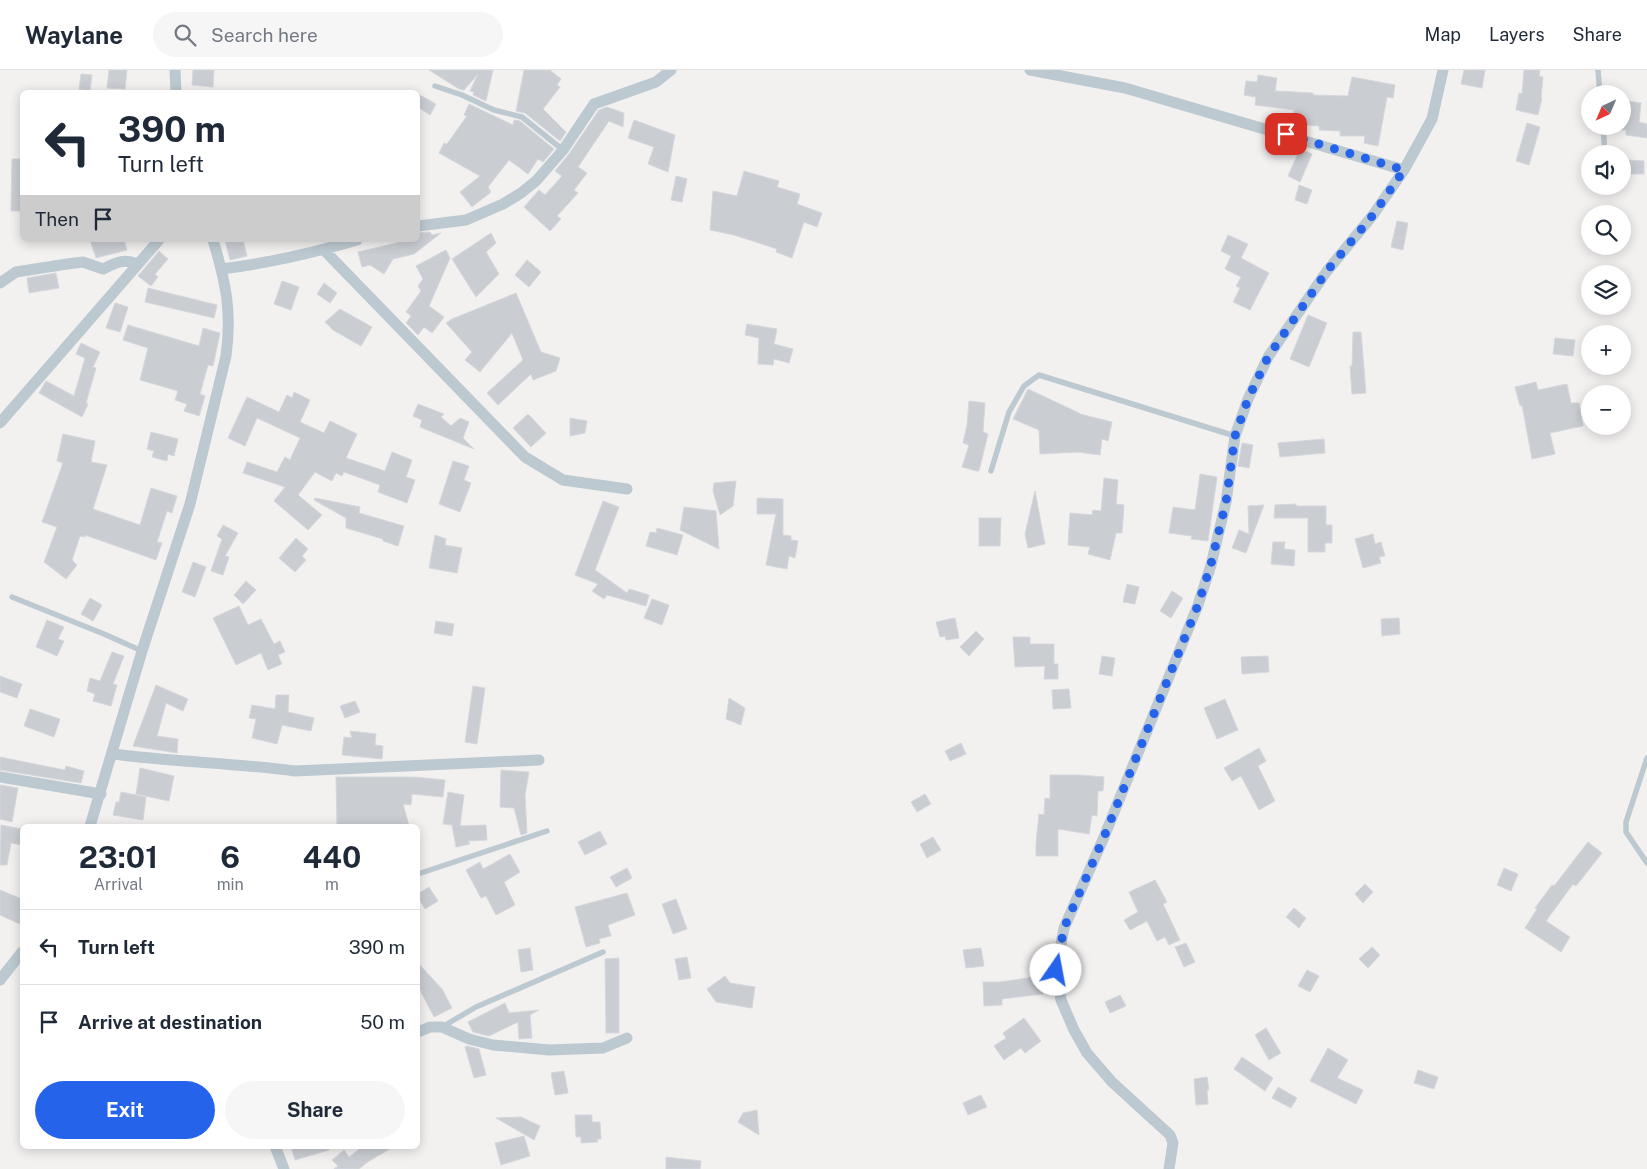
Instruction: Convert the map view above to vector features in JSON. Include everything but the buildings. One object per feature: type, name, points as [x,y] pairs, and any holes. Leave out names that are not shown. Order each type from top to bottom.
[{"type":"street","points":[[175,70],[176,90]]},
{"type":"street","points":[[420,226],[466,220],[503,204],[521,193],[536,181],[563,150],[594,104],[656,82],[672,70]]},
{"type":"street","points":[[1030,70],[1125,88],[1404,170]]},
{"type":"street","points":[[1169,1169],[1173,1143],[1170,1135],[1112,1082],[1087,1053],[1074,1030],[1061,1000],[1056,970],[1064,928],[1104,837],[1203,589],[1226,502],[1235,436],[1248,399],[1268,357],[1327,271],[1373,215],[1404,170],[1432,119],[1443,70]]},
{"type":"street","points":[[0,424],[156,242]]},
{"type":"street","points":[[91,824],[142,651],[190,504],[226,356],[230,332],[229,307],[222,269],[214,242]]},
{"type":"street","points":[[222,269],[258,264],[324,250],[350,242]]},
{"type":"street","points":[[324,250],[525,457],[563,480],[627,489]]},
{"type":"street","points":[[0,283],[16,272],[67,264],[83,262],[103,269],[121,261],[130,261],[137,264]]},
{"type":"street","points":[[113,754],[142,758],[260,766],[295,771],[539,760]]},
{"type":"street","points":[[0,776],[101,794]]},
{"type":"street","points":[[0,980],[20,955]]},
{"type":"street","points":[[420,1031],[430,1027],[442,1027],[469,1039],[493,1045],[549,1050],[603,1048],[627,1038]]},
{"type":"street","points":[[276,1149],[284,1169]]},
{"type":"lane","points":[[1598,70],[1599,85]]},
{"type":"lane","points":[[435,86],[494,110],[522,117],[563,150]]},
{"type":"lane","points":[[992,472],[1008,412],[1024,386],[1039,375],[1235,436]]},
{"type":"lane","points":[[12,597],[142,651]]},
{"type":"lane","points":[[1647,758],[1626,822],[1626,832],[1647,864]]},
{"type":"lane","points":[[420,873],[547,831]]},
{"type":"lane","points":[[442,1027],[476,1007],[603,952]]},
{"type":"route","points":[[1056,970],[1064,928],[1104,837],[1198,605],[1211,564],[1226,502],[1235,436],[1248,399],[1268,357],[1327,271],[1373,215],[1404,170],[1286,134]]}]
